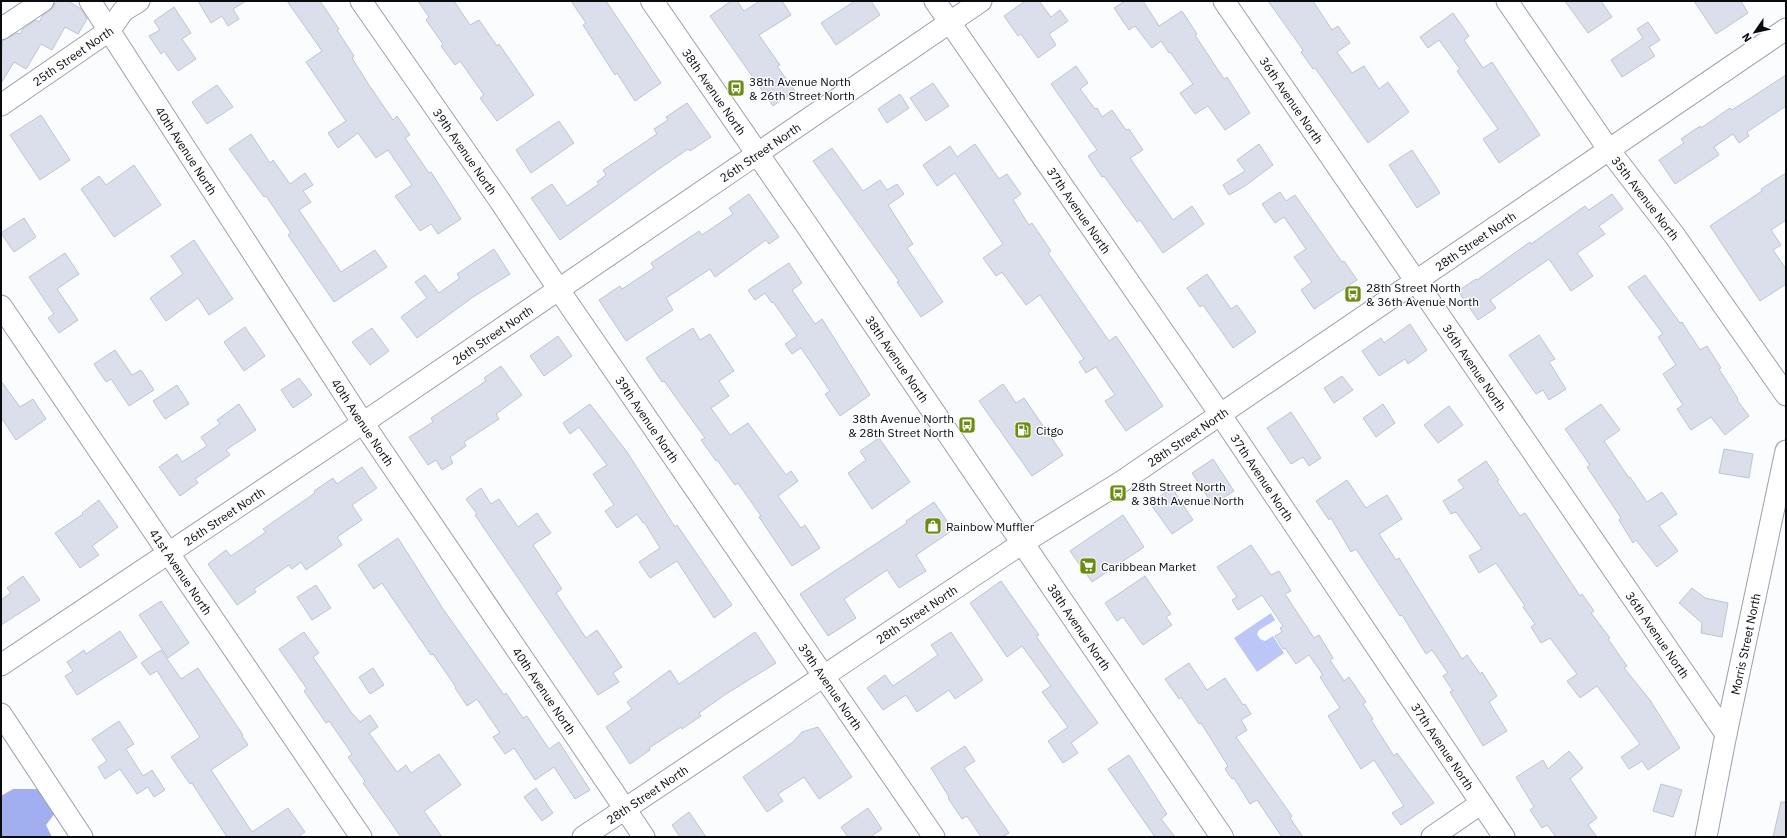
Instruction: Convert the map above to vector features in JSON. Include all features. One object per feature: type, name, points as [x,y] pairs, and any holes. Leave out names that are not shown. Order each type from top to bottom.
[{"type":"main road","name":"38th Avenue North","points":[[652,1],[1222,837]]},
{"type":"street","points":[[1,29],[43,1]]},
{"type":"street","name":"40th Avenue North","points":[[90,1],[363,423],[644,837]]},
{"type":"street","name":"25th Street North","points":[[1,105],[110,30],[123,11],[139,1]]},
{"type":"street","name":"39th Avenue North","points":[[361,1],[500,201],[559,290],[934,837]]},
{"type":"street","name":"37th Avenue North","points":[[936,1],[1220,414],[1480,804],[1504,837]]},
{"type":"street","name":"26th Street North","points":[[1,664],[363,423],[981,1]]},
{"type":"street","name":"36th Avenue North","points":[[1224,1],[1726,734]]},
{"type":"street","name":"35th Avenue North","points":[[1506,1],[1609,150],[1675,236],[1786,395]]},
{"type":"street","name":"28th Street North","points":[[583,837],[1021,544],[1121,482],[1786,29]]},
{"type":"street","name":"41st Avenue North","points":[[1,306],[361,837]]},
{"type":"street","name":"Morris Street North","points":[[1706,837],[1726,734],[1786,451]]},
{"type":"street","points":[[1,714],[82,837]]},
{"type":"street","points":[[1432,837],[1480,804]]},
{"type":"shaded area","points":[[1271,613],[1275,620],[1259,630],[1257,634],[1260,639],[1265,641],[1273,636],[1284,653],[1257,672],[1234,638]]},
{"type":"shaded area","points":[[13,789],[40,789],[55,813],[46,825],[52,837],[1,837],[1,796]]},
{"type":"building","points":[[55,1],[68,1],[81,9],[87,19],[78,34],[65,27],[52,50],[41,44],[26,69],[14,62],[1,83],[2,41],[17,33],[20,34],[23,29],[36,20],[39,22],[43,15],[54,7]]},
{"type":"building","points":[[198,1],[246,1],[233,9],[239,19],[228,26],[222,16],[211,23]]},
{"type":"building","points":[[287,1],[320,1],[339,29],[337,30],[354,56],[352,58],[369,85],[393,120],[397,116],[410,135],[405,138],[429,173],[431,172],[461,219],[438,234],[431,224],[420,231],[395,196],[412,185],[388,150],[376,158],[358,133],[338,148],[328,133],[346,121],[306,62],[322,51]]},
{"type":"building","points":[[418,1],[454,1],[470,25],[479,20],[497,46],[499,44],[534,95],[497,121],[480,98],[484,95],[460,61],[455,65],[441,46],[443,44],[426,20],[429,17]]},
{"type":"building","points":[[571,1],[606,1],[661,83],[635,101],[617,73],[615,75],[583,25],[586,23]]},
{"type":"building","points":[[731,1],[737,1],[744,11],[760,1],[782,1],[791,15],[759,35],[780,65],[777,66],[795,91],[773,106],[710,16]]},
{"type":"building","points":[[855,1],[871,1],[880,15],[836,45],[821,23]]},
{"type":"building","points":[[1025,1],[1039,1],[1051,17],[1060,10],[1068,21],[1049,34],[1056,45],[1038,58],[1021,34],[1018,36],[1004,16]]},
{"type":"building","points":[[1125,1],[1143,1],[1159,26],[1182,11],[1197,34],[1195,35],[1224,79],[1227,77],[1250,113],[1225,130],[1208,106],[1195,114],[1180,93],[1193,84],[1161,41],[1152,48],[1135,26],[1129,30],[1114,8]]},
{"type":"building","points":[[1268,1],[1313,1],[1332,30],[1338,26],[1350,43],[1337,52],[1352,73],[1364,66],[1379,89],[1388,82],[1409,112],[1368,143],[1315,68],[1313,69],[1301,52],[1303,50]]},
{"type":"building","points":[[1565,1],[1601,1],[1612,17],[1588,33]]},
{"type":"building","points":[[1694,1],[1741,1],[1748,13],[1716,34]]},
{"type":"building","points":[[174,7],[191,33],[182,39],[196,59],[178,71],[164,51],[161,54],[149,36],[160,30],[154,21]]},
{"type":"building","points":[[1453,13],[1469,36],[1464,40],[1483,68],[1492,62],[1540,135],[1499,163],[1483,139],[1498,129],[1457,71],[1460,69],[1439,40],[1428,48],[1420,37]]},
{"type":"building","points":[[1648,22],[1660,40],[1649,47],[1655,56],[1622,77],[1611,60],[1643,38],[1637,29]]},
{"type":"building","points":[[1076,66],[1088,83],[1080,89],[1095,109],[1097,108],[1102,117],[1112,110],[1126,130],[1129,129],[1143,150],[1130,158],[1173,220],[1192,206],[1204,224],[1163,253],[1140,220],[1137,222],[1104,176],[1102,177],[1088,156],[1097,150],[1051,84]]},
{"type":"building","points":[[1786,75],[1786,106],[1747,132],[1749,136],[1739,143],[1733,134],[1714,147],[1719,155],[1675,184],[1659,160],[1684,143],[1681,139],[1700,126],[1701,128],[1730,108],[1732,110]]},
{"type":"building","points":[[933,83],[949,106],[926,121],[910,98]]},
{"type":"building","points":[[217,85],[233,107],[207,124],[192,102]]},
{"type":"building","points":[[900,94],[909,108],[887,123],[878,109]]},
{"type":"building","points":[[687,103],[711,137],[690,151],[688,149],[560,240],[531,198],[552,184],[567,206],[599,184],[597,182],[606,175],[603,170],[657,134],[654,129],[668,120],[666,117]]},
{"type":"building","points":[[41,115],[70,160],[40,180],[10,135]]},
{"type":"building","points":[[559,121],[574,143],[531,173],[516,150]]},
{"type":"building","points":[[251,134],[270,163],[273,160],[290,184],[305,173],[313,185],[303,191],[311,202],[299,210],[341,272],[375,250],[387,267],[334,302],[288,235],[291,233],[266,196],[264,197],[229,149]]},
{"type":"building","points":[[975,144],[999,179],[1007,174],[1021,194],[1013,200],[1029,225],[1032,223],[1051,251],[1048,253],[1109,341],[1116,336],[1163,406],[1126,431],[1105,401],[1115,395],[1096,367],[1086,373],[1079,362],[1084,359],[1040,295],[1026,305],[1002,272],[996,276],[983,258],[1003,244],[955,173],[937,186],[923,165],[950,146],[957,157]]},
{"type":"building","points":[[1259,144],[1273,165],[1245,186],[1229,195],[1223,185],[1245,171],[1237,160]]},
{"type":"building","points":[[832,148],[863,191],[880,180],[887,190],[897,184],[904,194],[888,205],[913,244],[907,248],[943,302],[921,317],[897,282],[899,281],[813,161]]},
{"type":"building","points":[[1412,150],[1440,193],[1417,208],[1389,165]]},
{"type":"building","points":[[134,165],[161,205],[114,237],[81,189],[99,176],[106,185]]},
{"type":"building","points":[[1786,173],[1786,220],[1771,230],[1781,245],[1773,250],[1786,269],[1786,284],[1760,301],[1710,226]]},
{"type":"building","points":[[1280,192],[1286,201],[1295,195],[1342,262],[1344,261],[1357,280],[1314,309],[1301,290],[1312,282],[1294,257],[1306,249],[1284,217],[1275,223],[1262,204]]},
{"type":"building","points":[[749,194],[779,237],[769,244],[766,240],[715,277],[710,269],[666,298],[673,310],[626,341],[599,300],[620,286],[622,289],[654,268],[651,263],[699,231],[702,235],[733,214],[729,208]]},
{"type":"building","points":[[1612,194],[1623,209],[1599,226],[1605,234],[1577,253],[1593,276],[1571,291],[1549,259],[1490,300],[1496,308],[1478,320],[1458,291],[1476,279],[1477,280],[1530,242],[1531,244],[1585,206],[1589,210]]},
{"type":"building","points":[[24,218],[36,237],[14,252],[1,233]]},
{"type":"building","points":[[194,240],[233,299],[209,315],[198,298],[166,321],[150,298],[183,274],[171,256]]},
{"type":"building","points":[[494,249],[510,274],[473,297],[417,338],[401,317],[427,298],[415,282],[425,275],[439,293],[460,278],[457,274]]},
{"type":"building","points":[[65,253],[79,274],[57,289],[78,320],[59,333],[48,318],[54,314],[29,277]]},
{"type":"building","points":[[789,263],[802,283],[792,290],[815,324],[822,319],[870,395],[840,416],[825,394],[830,391],[801,348],[792,354],[785,344],[797,336],[773,302],[772,303],[765,293],[755,300],[748,290]]},
{"type":"building","points":[[1207,274],[1231,309],[1237,305],[1256,332],[1233,348],[1203,305],[1200,307],[1187,288]]},
{"type":"building","points":[[1645,275],[1680,323],[1682,322],[1700,350],[1707,346],[1721,368],[1719,369],[1738,399],[1737,400],[1749,416],[1725,435],[1711,417],[1691,430],[1677,409],[1683,405],[1663,374],[1676,365],[1658,337],[1663,334],[1628,287]]},
{"type":"building","points":[[1410,324],[1427,350],[1408,364],[1405,359],[1379,376],[1362,351],[1381,338],[1384,343]]},
{"type":"building","points":[[245,327],[265,356],[244,371],[224,342]]},
{"type":"building","points":[[372,328],[389,351],[370,365],[352,342]]},
{"type":"building","points":[[693,328],[700,340],[710,334],[734,371],[719,381],[729,396],[711,408],[730,435],[748,423],[786,475],[791,471],[798,481],[778,496],[801,528],[805,525],[820,548],[792,566],[759,517],[761,516],[738,483],[735,485],[717,460],[716,461],[701,440],[705,438],[664,381],[662,382],[646,358]]},
{"type":"building","points":[[1539,335],[1555,359],[1549,362],[1566,389],[1549,400],[1543,390],[1536,394],[1509,355]]},
{"type":"building","points":[[558,336],[572,356],[544,376],[530,356]]},
{"type":"building","points":[[115,350],[132,375],[141,370],[154,390],[129,406],[111,379],[106,382],[94,364]]},
{"type":"building","points":[[501,366],[522,395],[496,414],[499,419],[464,442],[466,446],[450,457],[453,463],[442,470],[436,460],[428,465],[409,437],[433,422],[431,418],[486,381],[484,378]]},
{"type":"building","points":[[1342,376],[1353,390],[1334,403],[1324,388]]},
{"type":"building","points":[[299,378],[312,395],[293,408],[281,390]]},
{"type":"building","points":[[1,381],[20,407],[33,399],[46,419],[16,440],[1,417]]},
{"type":"building","points":[[1003,384],[1016,403],[1024,398],[1063,455],[1032,476],[979,401]]},
{"type":"building","points":[[177,385],[189,404],[165,419],[153,401]]},
{"type":"building","points":[[239,404],[256,430],[226,450],[230,455],[195,479],[198,483],[180,496],[159,467],[177,454],[182,462],[207,446],[201,437],[220,424],[217,420]]},
{"type":"building","points":[[590,404],[627,452],[675,527],[677,525],[732,605],[714,618],[677,561],[650,578],[639,562],[660,548],[644,522],[643,523],[637,514],[617,528],[605,511],[614,505],[593,474],[607,465],[579,427],[570,434],[563,423]]},
{"type":"building","points":[[1383,404],[1395,423],[1376,437],[1363,418]]},
{"type":"building","points":[[1601,404],[1620,430],[1604,441],[1629,478],[1630,477],[1647,502],[1662,492],[1677,514],[1659,526],[1678,551],[1657,567],[1636,540],[1633,543],[1619,520],[1621,518],[1587,467],[1590,465],[1565,429]]},
{"type":"building","points":[[1449,406],[1463,425],[1438,443],[1424,425]]},
{"type":"building","points":[[1291,412],[1321,458],[1309,466],[1303,457],[1291,464],[1267,428]]},
{"type":"building","points":[[879,438],[910,482],[872,509],[848,473],[866,460],[860,451]]},
{"type":"building","points":[[1724,449],[1753,454],[1749,478],[1719,473]]},
{"type":"building","points":[[1213,459],[1234,491],[1213,505],[1192,473]]},
{"type":"building","points":[[1486,461],[1520,516],[1525,513],[1580,596],[1582,594],[1594,611],[1591,613],[1610,638],[1608,639],[1627,666],[1624,668],[1650,700],[1680,748],[1648,770],[1642,761],[1629,769],[1621,757],[1640,744],[1597,686],[1580,698],[1567,681],[1577,674],[1550,638],[1541,643],[1531,627],[1535,624],[1523,607],[1525,606],[1496,563],[1479,573],[1469,556],[1482,549],[1456,512],[1451,514],[1443,501],[1464,488],[1458,480]]},
{"type":"building","points":[[362,467],[377,488],[352,505],[362,520],[337,537],[342,545],[306,570],[301,562],[292,569],[289,565],[254,589],[256,592],[237,605],[208,564],[226,550],[231,556],[266,532],[263,529],[315,493],[314,491],[333,478],[337,484]]},
{"type":"building","points":[[1347,480],[1366,508],[1387,495],[1402,519],[1379,534],[1396,560],[1399,558],[1462,659],[1467,655],[1480,674],[1482,672],[1497,696],[1489,702],[1507,731],[1483,746],[1450,692],[1453,691],[1443,676],[1448,673],[1432,650],[1426,654],[1402,615],[1400,616],[1356,549],[1351,552],[1331,518],[1329,520],[1316,501]]},
{"type":"building","points":[[481,488],[491,504],[499,499],[518,527],[537,513],[551,533],[533,545],[562,589],[556,593],[586,638],[597,630],[622,667],[613,673],[619,682],[598,695],[475,515],[477,514],[466,499]]},
{"type":"building","points":[[1172,488],[1193,520],[1172,534],[1150,503]]},
{"type":"building","points":[[99,500],[118,527],[92,546],[99,555],[80,568],[55,533],[83,514],[82,513]]},
{"type":"building","points":[[934,502],[953,530],[916,555],[926,571],[899,588],[887,570],[844,599],[856,618],[828,636],[800,594],[907,523],[906,521]]},
{"type":"building","points":[[1123,515],[1144,547],[1092,582],[1070,551]]},
{"type":"building","points":[[398,538],[443,609],[504,695],[506,693],[523,718],[527,716],[549,749],[559,742],[590,790],[575,799],[554,767],[535,780],[514,748],[505,754],[493,737],[500,733],[477,699],[467,706],[455,688],[456,687],[433,654],[431,655],[382,583],[374,589],[358,565]]},
{"type":"building","points":[[1251,545],[1271,575],[1279,571],[1291,591],[1285,594],[1314,638],[1319,635],[1333,658],[1330,660],[1344,681],[1349,677],[1366,702],[1363,704],[1373,719],[1371,720],[1394,756],[1397,753],[1434,803],[1401,825],[1392,813],[1404,806],[1374,760],[1361,769],[1328,716],[1340,708],[1320,677],[1323,675],[1309,655],[1296,664],[1285,648],[1283,649],[1275,636],[1282,632],[1280,628],[1283,626],[1262,595],[1238,610],[1232,600],[1237,597],[1217,567]]},
{"type":"building","points":[[23,576],[40,600],[1,625],[1,600],[11,593],[7,588]]},
{"type":"building","points":[[1145,576],[1171,614],[1166,617],[1172,625],[1143,645],[1123,617],[1117,621],[1105,603]]},
{"type":"building","points":[[1001,581],[1039,635],[1036,636],[1098,723],[1071,743],[1078,753],[1063,763],[1048,741],[1068,727],[1042,692],[1051,686],[1022,646],[1007,657],[970,603]]},
{"type":"building","points":[[316,585],[331,608],[312,620],[297,597]]},
{"type":"building","points":[[1692,588],[1705,598],[1728,603],[1722,637],[1701,633],[1702,623],[1679,603]]},
{"type":"building","points":[[161,601],[189,643],[168,658],[139,615]]},
{"type":"building","points":[[120,631],[137,657],[77,695],[65,676],[73,671],[67,662],[84,650],[86,654]]},
{"type":"building","points":[[304,632],[319,653],[313,657],[351,712],[360,722],[370,715],[378,727],[369,733],[397,772],[406,765],[411,773],[439,754],[461,785],[424,811],[442,837],[401,837],[363,783],[365,781],[348,757],[352,754],[329,721],[326,723],[304,691],[307,689],[279,649]]},
{"type":"building","points":[[755,632],[776,663],[726,694],[699,713],[701,716],[649,748],[650,750],[630,764],[606,727],[632,709],[627,702],[670,670],[679,684]]},
{"type":"building","points":[[951,632],[983,680],[955,699],[949,690],[917,712],[906,695],[883,710],[867,688],[885,675],[893,686],[938,655],[931,645]]},
{"type":"building","points":[[161,650],[181,679],[198,668],[243,735],[242,736],[248,745],[211,770],[252,832],[288,808],[305,832],[298,837],[227,837],[192,783],[190,784],[171,757],[200,737],[157,671],[150,675],[141,663]]},
{"type":"building","points":[[1189,663],[1207,690],[1225,678],[1243,705],[1245,704],[1251,714],[1241,720],[1247,730],[1236,737],[1292,816],[1290,818],[1303,837],[1282,837],[1257,800],[1250,804],[1234,778],[1232,779],[1225,769],[1228,766],[1201,723],[1199,724],[1181,697],[1179,699],[1165,679]]},
{"type":"building","points":[[373,668],[384,685],[370,694],[359,677]]},
{"type":"building","points":[[119,721],[134,744],[126,749],[143,776],[152,770],[165,790],[154,797],[148,787],[137,794],[120,769],[105,779],[98,767],[107,761],[92,739]]},
{"type":"building","points":[[818,727],[852,777],[819,799],[804,777],[778,794],[783,801],[767,812],[743,777],[793,742],[802,732]]},
{"type":"building","points":[[965,746],[975,761],[964,768],[1009,833],[1002,837],[981,837],[967,816],[962,819],[931,768]]},
{"type":"building","points":[[1569,751],[1583,768],[1570,779],[1597,818],[1588,825],[1597,837],[1556,837],[1547,825],[1542,828],[1530,810],[1534,807],[1516,777],[1543,760],[1548,769]]},
{"type":"building","points":[[1129,755],[1167,814],[1161,819],[1175,837],[1155,837],[1108,769]]},
{"type":"building","points":[[1661,784],[1682,790],[1673,817],[1653,811]]},
{"type":"building","points":[[536,788],[553,813],[542,821],[524,797]]},
{"type":"building","points":[[1781,802],[1786,802],[1786,837],[1773,837]]},
{"type":"building","points":[[868,808],[882,829],[870,837],[848,837],[841,827]]},
{"type":"building","points":[[689,812],[706,837],[680,837],[672,825]]},
{"type":"place","name":"38th Avenue North & 26th Street North","points":[[736,88]]},
{"type":"place","name":"28th Street North & 36th Avenue North","points":[[1353,294]]},
{"type":"place","name":"38th Avenue North & 28th Street North","points":[[967,425]]},
{"type":"place","name":"Citgo","points":[[1023,430]]},
{"type":"place","name":"28th Street North & 38th Avenue North","points":[[1118,493]]},
{"type":"place","name":"Rainbow Muffler","points":[[933,526]]},
{"type":"place","name":"Caribbean Market","points":[[1088,566]]}]
